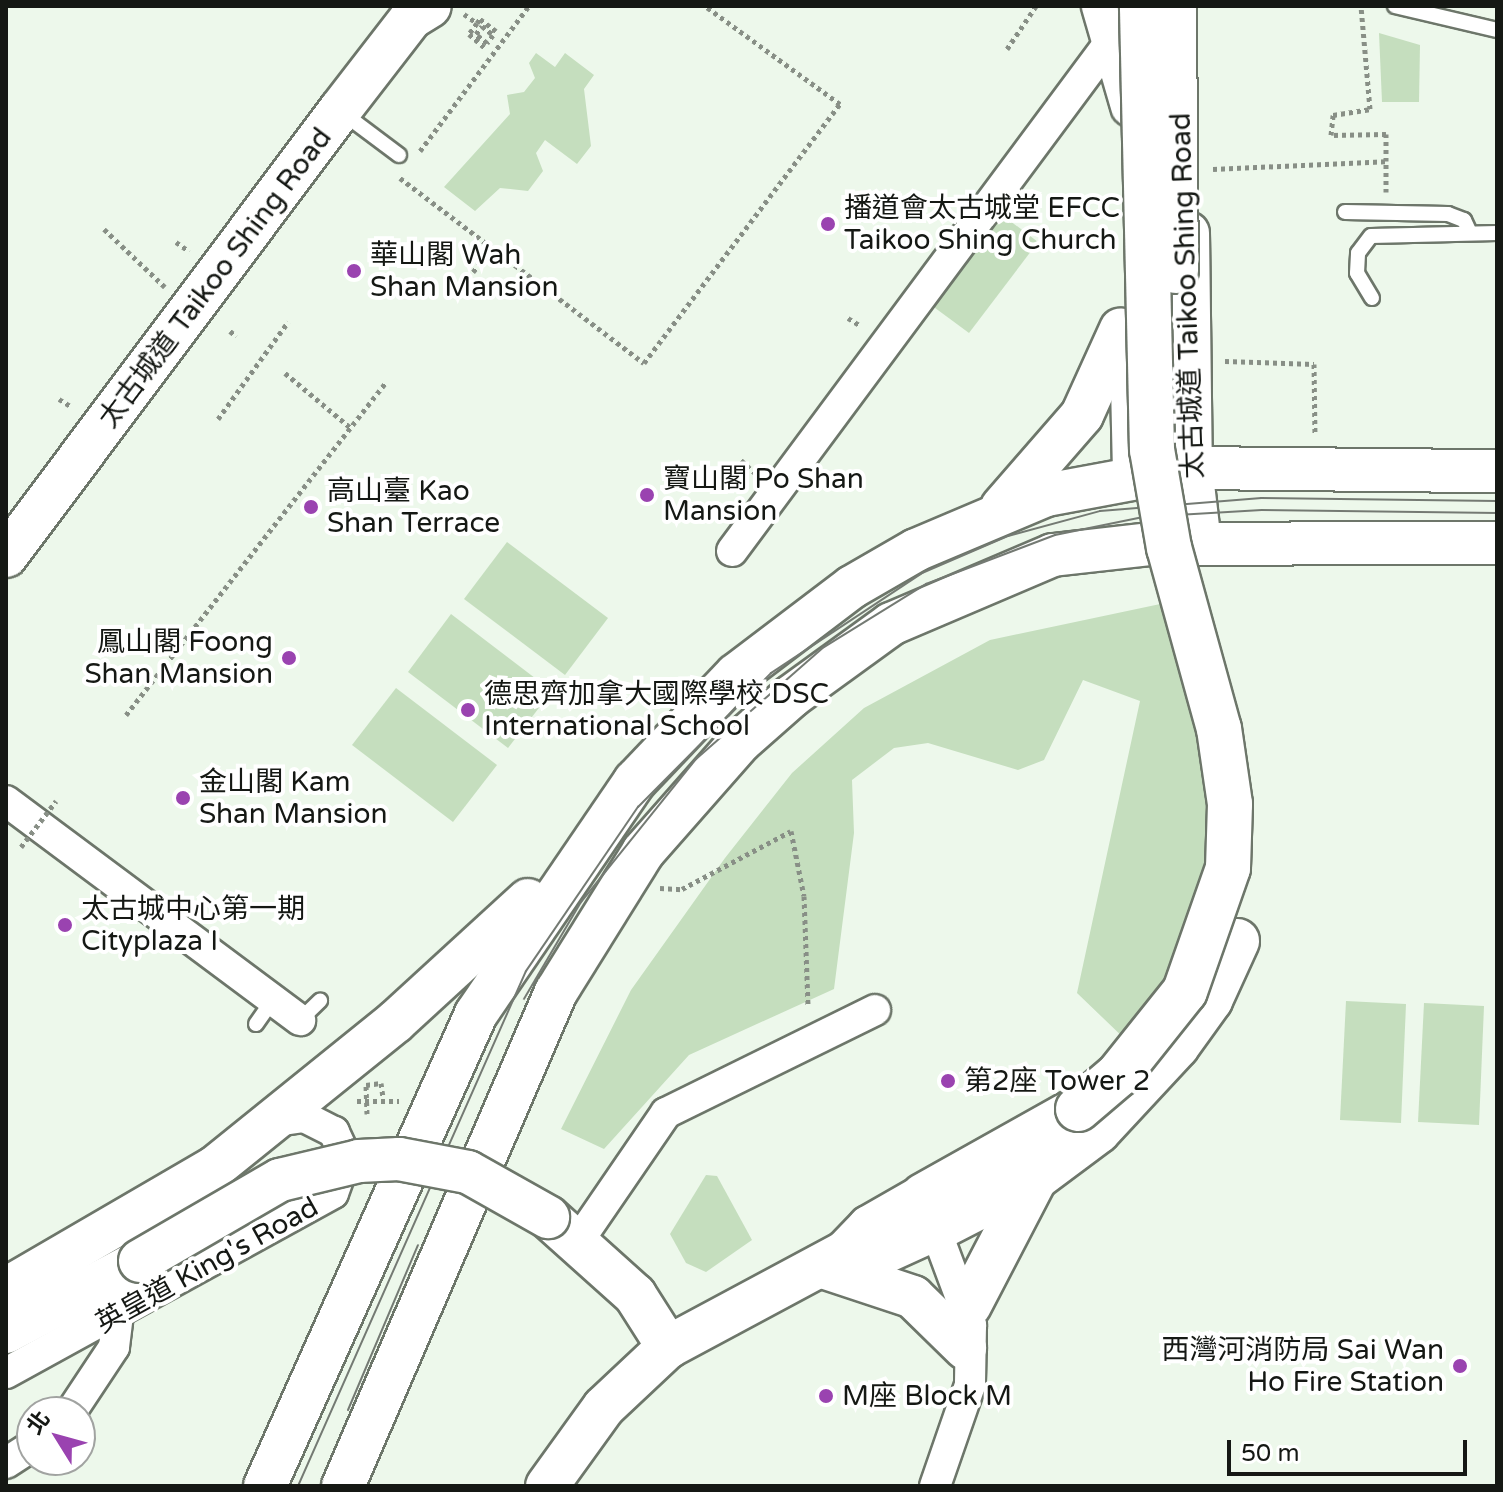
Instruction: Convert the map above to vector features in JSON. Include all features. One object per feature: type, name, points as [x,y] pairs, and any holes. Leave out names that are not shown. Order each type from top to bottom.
[{"type":"highway","points":[[929,1213],[1035,1178],[1137,1093],[1210,1000],[1237,941],[1253,873],[1253,802],[1241,729],[1189,542],[1177,461],[1174,6]]},
{"type":"highway","points":[[929,1213],[1078,1109],[1128,1065],[1185,991],[1228,868],[1230,804],[1219,729],[1169,548],[1152,450],[1120,15]]},
{"type":"highway","points":[[969,1305],[1035,1178]]},
{"type":"street","name":"太古城道 Taikoo Shing Road","points":[[1151,6],[1173,66],[1187,145],[1191,468],[1200,543]]},
{"type":"street","name":"太古城道 Taikoo Shing Road","points":[[6,556],[417,10]]},
{"type":"street","name":"太古城道 Taikoo Shing Road","points":[[1120,15],[1137,141],[1128,407],[1134,475],[1151,544]]},
{"type":"street","points":[[732,551],[1120,15]]},
{"type":"street","points":[[998,511],[1082,415],[1134,288]]},
{"type":"street","points":[[265,1486],[476,1014],[587,844],[686,723],[748,665],[852,587],[998,511],[1134,475],[1191,468],[1497,471]]},
{"type":"street","points":[[343,1486],[515,1072],[603,911],[643,852],[741,741],[841,658],[940,598],[1053,555],[1151,544],[1497,543]]},
{"type":"street","points":[[6,801],[265,1012],[310,1011]]},
{"type":"street","points":[[6,1289],[189,1183],[276,1121],[587,844]]},
{"type":"street","points":[[564,1228],[666,1113],[875,1010]]},
{"type":"street","name":"英皇道 King's Road","points":[[6,1373],[118,1316],[333,1193],[346,1158],[334,1132],[304,1117],[276,1121]]},
{"type":"street","points":[[6,1332],[140,1261],[280,1180],[359,1161],[399,1159],[468,1172],[564,1228],[635,1295],[668,1347]]},
{"type":"street","points":[[547,1486],[604,1407],[668,1347],[833,1259],[869,1227],[929,1213],[969,1305],[965,1348],[970,1385],[935,1486]]},
{"type":"street","points":[[833,1259],[913,1297],[965,1348]]},
{"type":"street","points":[[82,1396],[114,1347],[118,1316]]},
{"type":"lane","points":[[1395,6],[1497,30]]},
{"type":"lane","points":[[340,110],[404,161]]},
{"type":"lane","points":[[1345,212],[1448,214],[1464,220],[1470,233]]},
{"type":"lane","points":[[1372,298],[1357,273],[1358,253],[1371,236],[1497,233]]},
{"type":"path","points":[[454,6],[477,23]]},
{"type":"path","points":[[417,155],[529,6]]},
{"type":"path","points":[[404,161],[399,179],[644,363],[840,104],[705,6]]},
{"type":"path","points":[[1007,49],[1036,6]]},
{"type":"path","points":[[1361,6],[1370,109],[1333,115],[1331,135],[1386,134],[1386,180]]},
{"type":"path","points":[[484,47],[469,34],[480,19],[496,31]]},
{"type":"path","points":[[490,39],[499,46]]},
{"type":"path","points":[[1213,169],[1386,161]]},
{"type":"path","points":[[104,229],[173,296]]},
{"type":"path","points":[[473,272],[491,250]]},
{"type":"path","points":[[848,318],[857,324]]},
{"type":"path","points":[[218,419],[288,322]]},
{"type":"path","points":[[230,331],[236,336]]},
{"type":"path","points":[[1208,361],[1314,364],[1315,443]]},
{"type":"path","points":[[285,373],[351,428]]},
{"type":"path","points":[[126,715],[385,383]]},
{"type":"path","points":[[741,460],[747,467]]},
{"type":"path","points":[[21,847],[56,801]]},
{"type":"path","points":[[655,886],[682,889],[791,831],[804,896],[805,1007],[815,1005]]},
{"type":"path","points":[[355,1114],[356,1101],[383,1102],[381,1083],[366,1085],[367,1114]]},
{"type":"green space","points":[[1379,33],[1420,45],[1419,102],[1382,102]]},
{"type":"green space","points":[[536,53],[555,67],[565,53],[594,75],[584,89],[591,146],[577,164],[545,140],[536,153],[543,171],[528,191],[500,188],[475,211],[444,187],[510,114],[507,95],[524,92],[535,78],[529,63]]},
{"type":"green space","points":[[997,211],[1038,242],[969,333],[927,302]]},
{"type":"green space","points":[[507,542],[608,618],[565,675],[464,599]]},
{"type":"green space","points":[[1165,603],[1190,694],[1211,834],[1197,933],[1128,1042],[1077,993],[1140,701],[1083,680],[1044,760],[1018,770],[928,743],[894,748],[852,780],[854,833],[834,989],[689,1055],[604,1149],[561,1129],[631,990],[725,858],[792,773],[864,708],[990,640]]},
{"type":"green space","points":[[451,614],[552,691],[508,748],[408,672]]},
{"type":"green space","points":[[396,688],[497,765],[453,822],[352,745]]},
{"type":"green space","points":[[1346,1001],[1406,1004],[1401,1123],[1340,1120]]},
{"type":"green space","points":[[1424,1003],[1484,1006],[1479,1125],[1418,1122]]},
{"type":"green space","points":[[706,1175],[717,1176],[752,1240],[706,1272],[686,1263],[670,1234]]},
{"type":"tram line","points":[[298,1486],[526,971],[638,807],[771,673],[922,573],[1008,536],[1100,511],[1261,498],[1497,501]]},
{"type":"tram line","points":[[524,999],[581,902],[696,759],[824,647],[926,584],[1055,535],[1143,517],[1262,510],[1497,513]]},
{"type":"tram line","points":[[348,1410],[418,1245]]},
{"type":"place","name":"播道會太古城堂 EFCC Taikoo Shing Church","points":[[828,224]]},
{"type":"place","name":"華山閣 Wah Shan Mansion","points":[[354,271]]},
{"type":"place","name":"寶山閣 Po Shan Mansion","points":[[647,495]]},
{"type":"place","name":"高山臺 Kao Shan Terrace","points":[[311,507]]},
{"type":"place","name":"鳳山閣 Foong Shan Mansion","points":[[289,658]]},
{"type":"place","name":"德思齊加拿大國際學校 DSC International School","points":[[468,710]]},
{"type":"place","name":"金山閣 Kam Shan Mansion","points":[[183,798]]},
{"type":"place","name":"太古城中心第一期 Cityplaza I","points":[[65,925]]},
{"type":"place","name":"第2座 Tower 2","points":[[948,1081]]},
{"type":"place","name":"西灣河消防局 Sai Wan Ho Fire Station","points":[[1460,1366]]},
{"type":"place","name":"M座 Block M","points":[[826,1396]]}]
